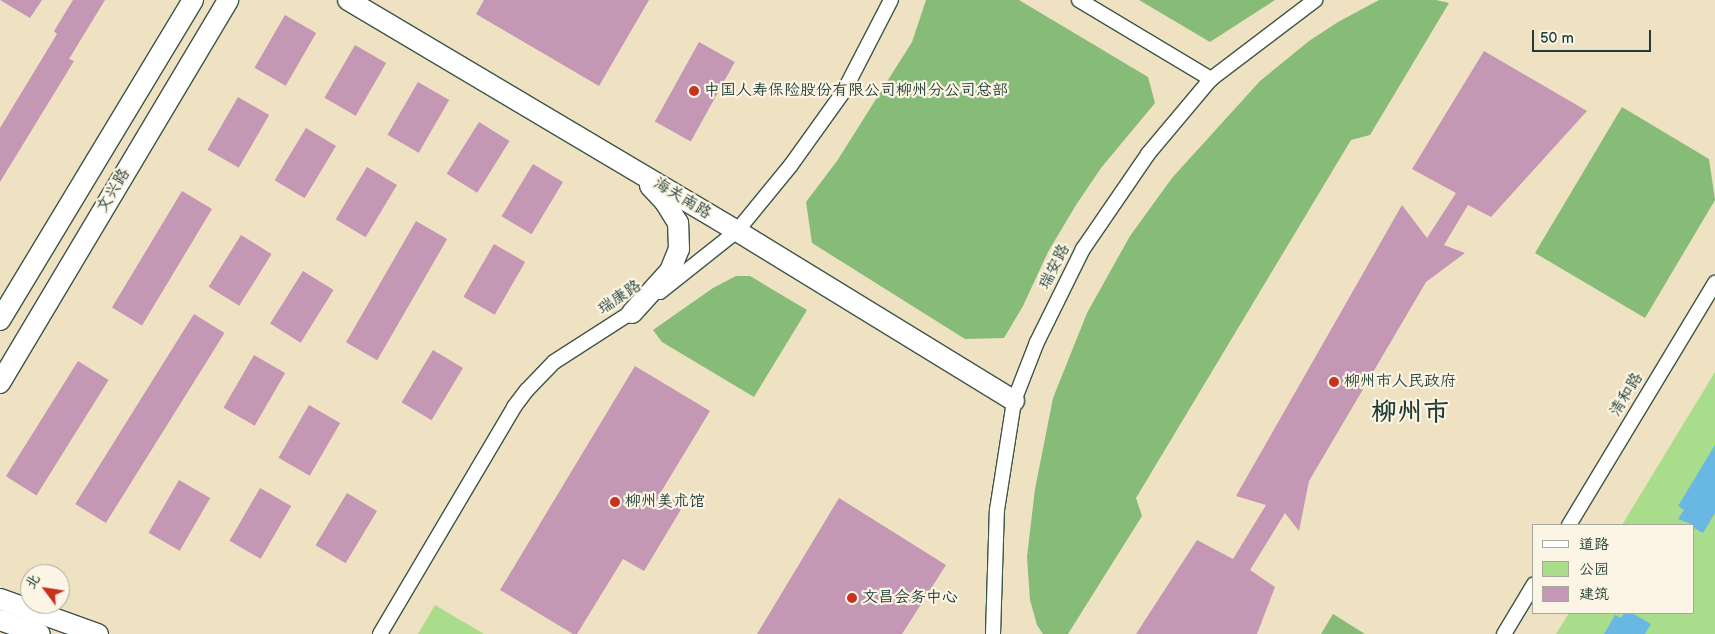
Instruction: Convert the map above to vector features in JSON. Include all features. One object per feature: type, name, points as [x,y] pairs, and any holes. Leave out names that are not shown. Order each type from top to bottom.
[{"type":"main road","name":"文兴路","points":[[0,320],[194,0]]},
{"type":"main road","name":"文兴路","points":[[0,383],[228,0]]},
{"type":"main road","name":"海关南路","points":[[348,0],[737,231],[1014,401]]},
{"type":"main road","points":[[632,313],[670,271],[676,260],[680,236],[678,223],[672,212],[635,170]]},
{"type":"main road","points":[[0,599],[98,634]]},
{"type":"main road","points":[[0,620],[40,634]]},
{"type":"street","name":"瑞康路","points":[[380,634],[514,407],[554,362],[632,313],[737,231],[791,165],[844,91],[891,0]]},
{"type":"street","points":[[1079,0],[1210,79]]},
{"type":"street","name":"瑞安路","points":[[993,634],[997,510],[1014,401],[1037,342],[1084,249],[1148,154],[1210,79],[1315,0]]},
{"type":"street","name":"清和路","points":[[1570,524],[1715,283]]},
{"type":"street","points":[[1504,634],[1532,587]]},
{"type":"green space","points":[[926,0],[1019,0],[1148,77],[1155,103],[1101,168],[1076,205],[1048,252],[1023,306],[1004,338],[965,339],[812,243],[806,202],[837,161],[912,42]]},
{"type":"green space","points":[[1139,0],[1275,0],[1210,42]]},
{"type":"green space","points":[[1379,0],[1436,0],[1449,3],[1370,135],[1351,140],[1136,498],[1142,516],[1068,634],[1043,634],[1037,625],[1030,600],[1027,557],[1035,489],[1053,398],[1087,313],[1130,236],[1172,178],[1260,81],[1309,41],[1338,22]]},
{"type":"green space","points":[[1622,107],[1709,159],[1715,200],[1645,318],[1535,253]]},
{"type":"green space","points":[[736,276],[750,276],[807,310],[754,397],[662,342],[653,330],[713,288]]},
{"type":"green space","points":[[1715,372],[1715,634],[1556,634],[1568,614],[1695,614],[1695,524],[1623,524]]},
{"type":"green space","points":[[435,605],[484,634],[418,634]]},
{"type":"green space","points":[[1333,614],[1365,634],[1321,634]]},
{"type":"water","points":[[1715,445],[1715,513],[1703,533],[1695,529],[1695,524],[1678,519],[1684,510],[1678,506]]},
{"type":"water","points":[[1623,614],[1634,614],[1651,624],[1645,634],[1604,634],[1615,615],[1621,618]]},
{"type":"building","points":[[0,0],[42,0],[30,18]]},
{"type":"building","points":[[73,0],[105,0],[69,59],[74,61],[0,182],[0,128],[57,34],[54,31]]},
{"type":"building","points":[[484,0],[649,0],[599,86],[476,14]]},
{"type":"building","points":[[285,15],[316,33],[286,86],[254,68]]},
{"type":"building","name":"中国人寿保险股份有限公司柳州分公司总部","points":[[699,42],[735,62],[691,141],[655,122]]},
{"type":"building","points":[[355,45],[386,63],[356,116],[324,98]]},
{"type":"building","name":"柳州市人民政府","points":[[1484,51],[1587,111],[1491,217],[1468,205],[1444,245],[1465,253],[1426,282],[1309,481],[1299,531],[1285,513],[1250,570],[1275,587],[1257,634],[1136,634],[1197,540],[1233,559],[1266,505],[1236,496],[1402,205],[1427,238],[1456,193],[1412,169]]},
{"type":"building","points":[[418,82],[449,100],[419,153],[388,135]]},
{"type":"building","points":[[238,97],[269,115],[239,168],[208,150]]},
{"type":"building","points":[[479,122],[510,141],[477,193],[447,174]]},
{"type":"building","points":[[306,128],[336,146],[305,198],[275,180]]},
{"type":"building","points":[[533,164],[563,182],[532,234],[502,216]]},
{"type":"building","points":[[367,167],[397,185],[366,237],[336,219]]},
{"type":"building","points":[[182,191],[212,209],[142,326],[112,308]]},
{"type":"building","points":[[416,221],[447,239],[377,360],[346,342]]},
{"type":"building","points":[[241,235],[272,254],[239,306],[209,287]]},
{"type":"building","points":[[494,244],[525,262],[495,315],[464,297]]},
{"type":"building","points":[[303,271],[334,290],[301,343],[270,324]]},
{"type":"building","points":[[194,314],[225,333],[106,523],[75,504]]},
{"type":"building","points":[[433,350],[463,368],[432,420],[402,402]]},
{"type":"building","points":[[254,355],[285,373],[255,426],[224,408]]},
{"type":"building","points":[[78,361],[109,380],[36,495],[6,476]]},
{"type":"building","name":"柳州美术馆","points":[[635,366],[710,411],[661,492],[683,506],[644,571],[623,559],[577,634],[573,634],[500,590]]},
{"type":"building","points":[[309,405],[340,423],[310,476],[278,458]]},
{"type":"building","points":[[179,480],[210,498],[180,551],[149,533]]},
{"type":"building","points":[[260,488],[291,506],[261,559],[230,541]]},
{"type":"building","points":[[347,493],[377,511],[346,563],[316,545]]},
{"type":"building","name":"文昌会务中心","points":[[839,498],[946,565],[902,634],[757,634]]},
{"type":"place","name":"中国人寿保险股份有限公司柳州分公司总部","points":[[694,91]]},
{"type":"place","name":"柳州市人民政府","points":[[1334,382]]},
{"type":"place","name":"柳州美术馆","points":[[615,502]]},
{"type":"place","name":"文昌会务中心","points":[[852,598]]},
{"type":"district","name":"柳州市","points":[[1410,413]]}]
